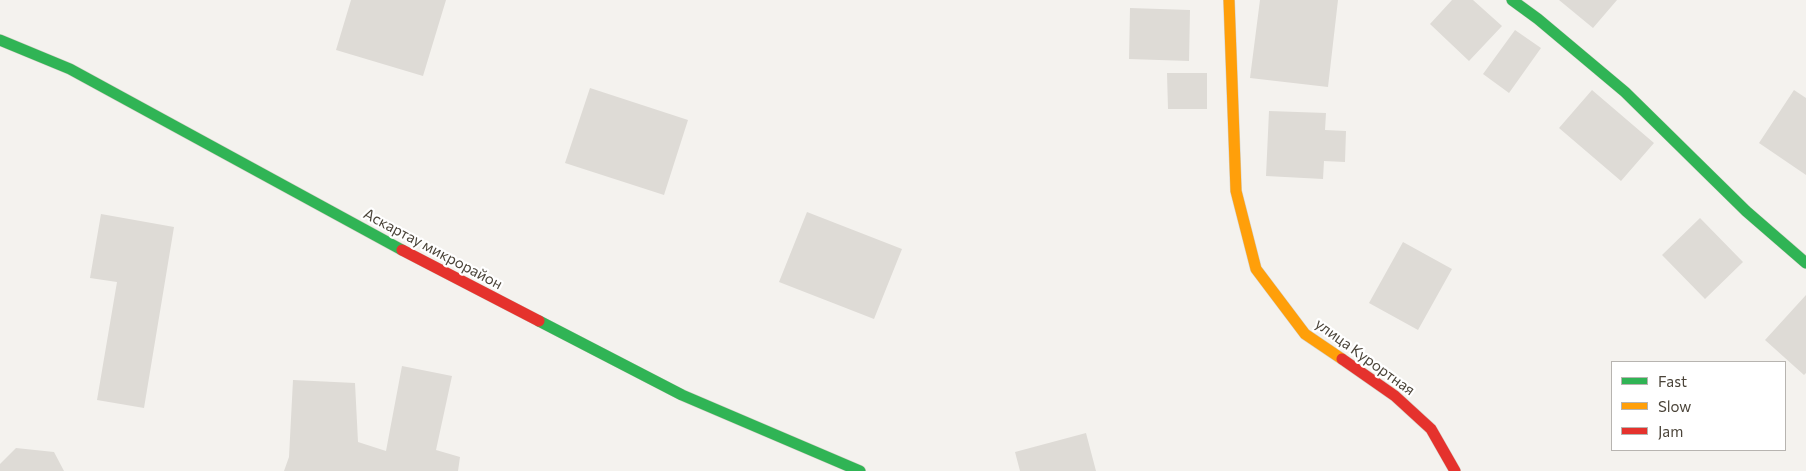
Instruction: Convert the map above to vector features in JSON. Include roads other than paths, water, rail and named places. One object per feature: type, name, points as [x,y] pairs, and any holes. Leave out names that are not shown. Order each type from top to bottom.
[{"type":"street","name":"улица Курортная","points":[[1229,0],[1236,191],[1256,268],[1305,334],[1395,396],[1430,429],[1455,471]]},
{"type":"street","points":[[1512,0],[1538,19],[1625,92],[1746,211],[1806,263]]},
{"type":"street","name":"Аскартау микрорайон","points":[[0,40],[70,69],[386,242],[682,395],[860,471]]}]
